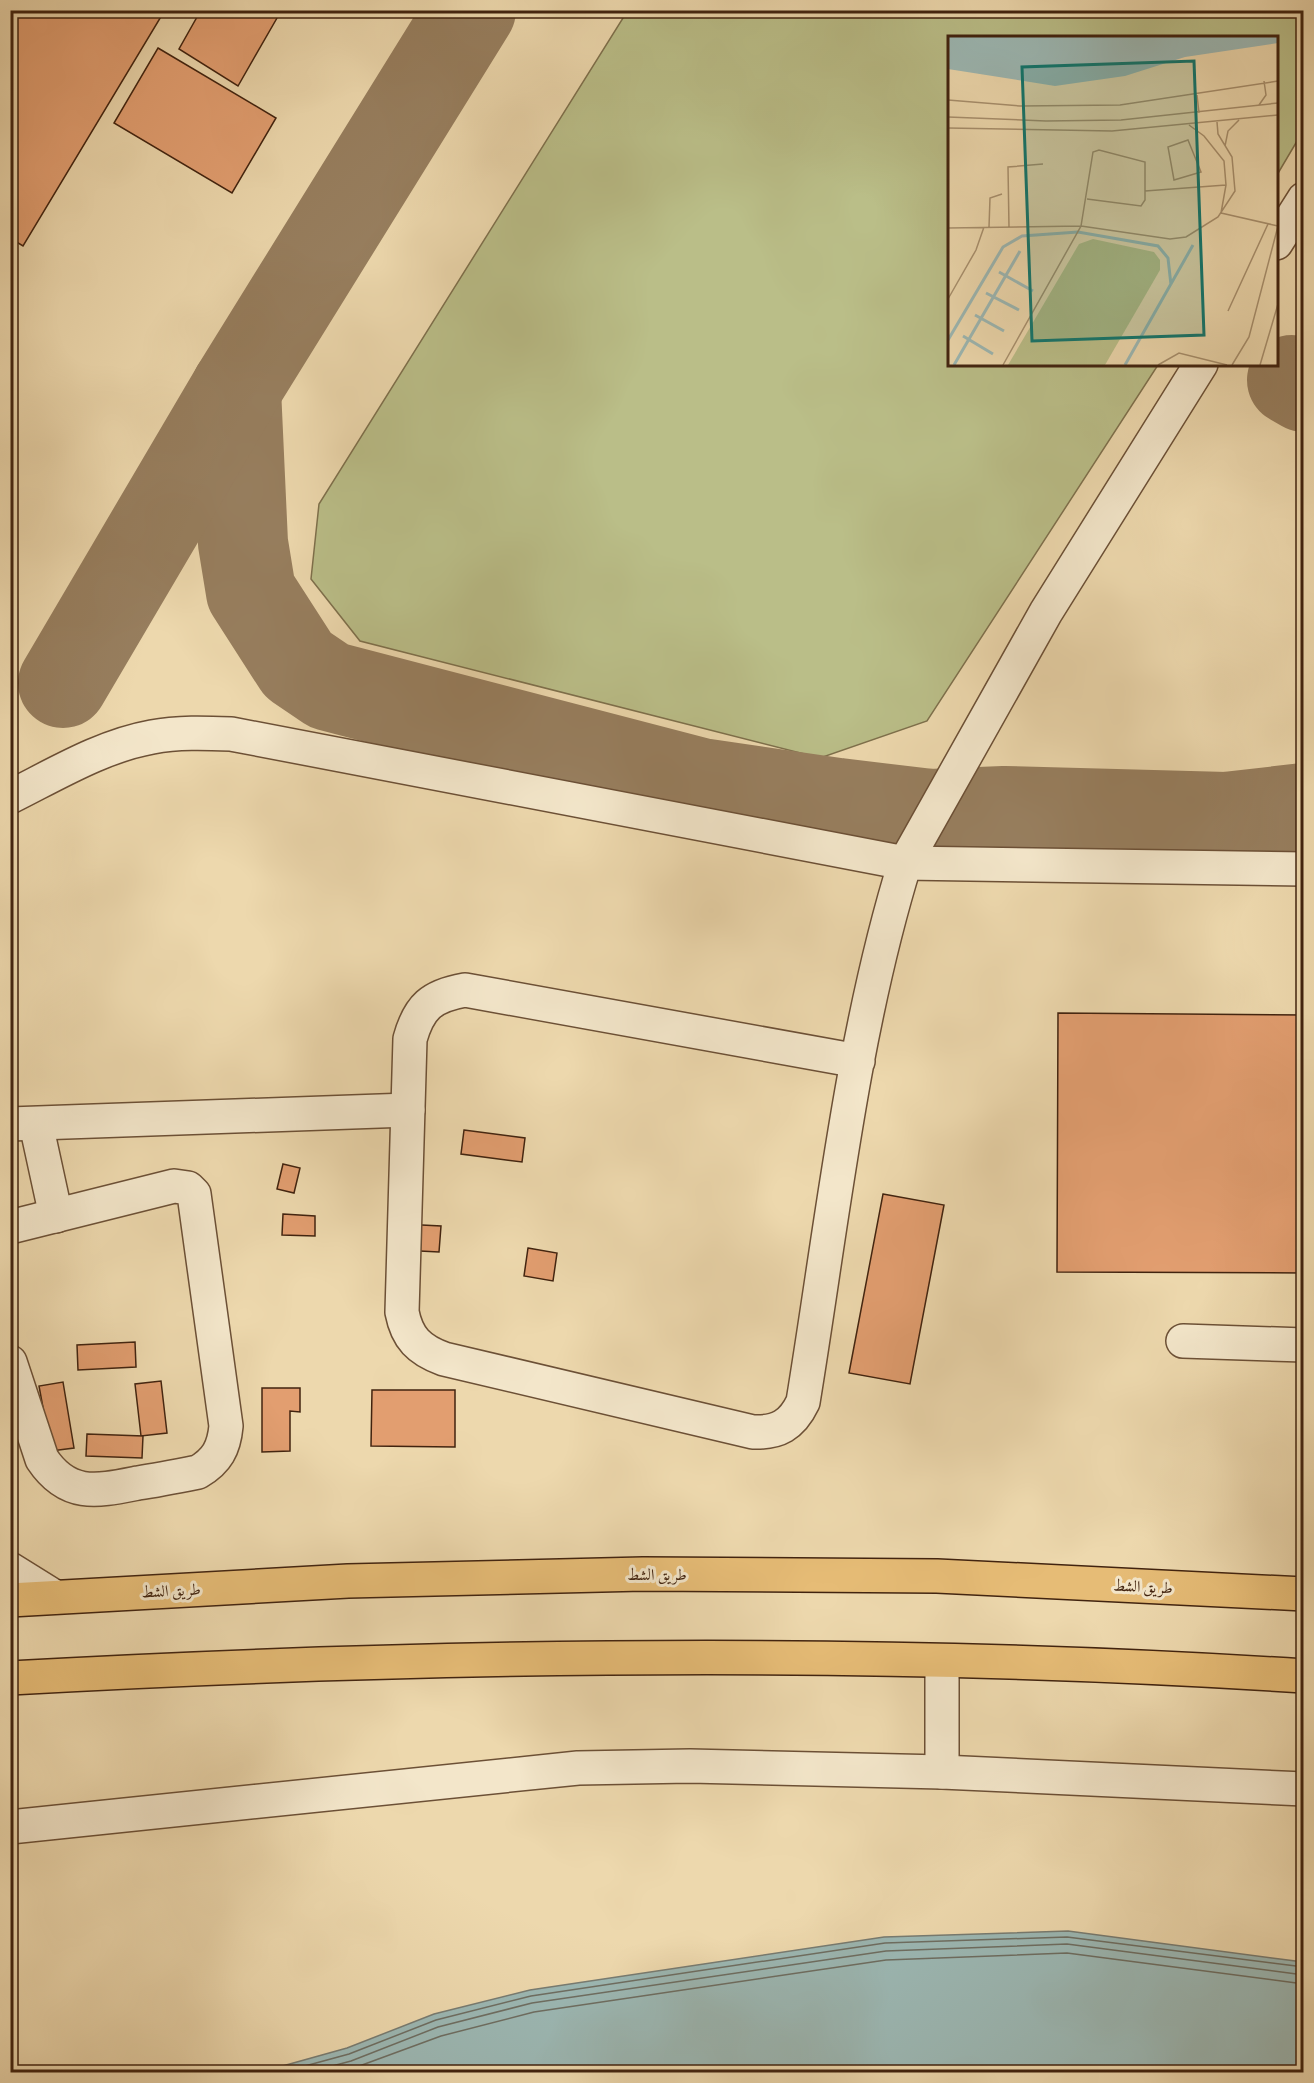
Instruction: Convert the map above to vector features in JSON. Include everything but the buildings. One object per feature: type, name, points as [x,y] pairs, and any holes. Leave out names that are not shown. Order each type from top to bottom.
[{"type":"highway","name":"طريق الشط","points":[[10,1600],[348,1581],[643,1574],[937,1575],[1304,1594]]},
{"type":"highway","points":[[10,1678],[195,1668],[574,1659],[942,1661],[1143,1666],[1304,1676]]},
{"type":"street","points":[[1278,240],[1304,200]]},
{"type":"street","points":[[858,1061],[465,990],[445,993],[428,1004],[416,1020],[410,1040],[402,1312],[406,1329],[415,1343],[428,1353],[444,1359],[753,1432],[768,1432],[784,1427],[796,1417],[803,1402],[858,1061],[891,908],[905,863],[1046,612],[1200,366]]},
{"type":"street","points":[[10,797],[114,747],[152,736],[191,732],[231,734],[905,863],[1304,868]]},
{"type":"street","points":[[56,1216],[23,1124],[408,1110]]},
{"type":"street","points":[[10,1227],[174,1186],[188,1188],[194,1194],[226,1426],[225,1441],[210,1465],[198,1472],[99,1490],[72,1486],[49,1470],[42,1459],[10,1362]]},
{"type":"street","points":[[1183,1341],[1304,1345]]},
{"type":"street","points":[[10,1569],[55,1597]]},
{"type":"street","points":[[942,1661],[942,1772]]},
{"type":"street","points":[[10,1827],[579,1768],[690,1766],[942,1772],[1304,1789]]},
{"type":"green space","points":[[628,10],[1303,11],[1303,131],[1278,173],[1278,36],[948,36],[948,366],[1157,366],[927,721],[820,758],[360,641],[311,579],[319,504]]},
{"type":"water","points":[[1068,1931],[1303,1962],[1303,2072],[261,2072],[347,2048],[434,2014],[530,1990],[884,1937]]},
{"type":"taxiway","points":[[63,683],[236,389],[471,10]]},
{"type":"taxiway","points":[[1292,380],[1304,387]]},
{"type":"taxiway","points":[[236,389],[243,543],[251,592],[298,665],[329,686],[701,783],[838,803],[930,814],[1004,811],[1226,817],[1304,808]]}]
